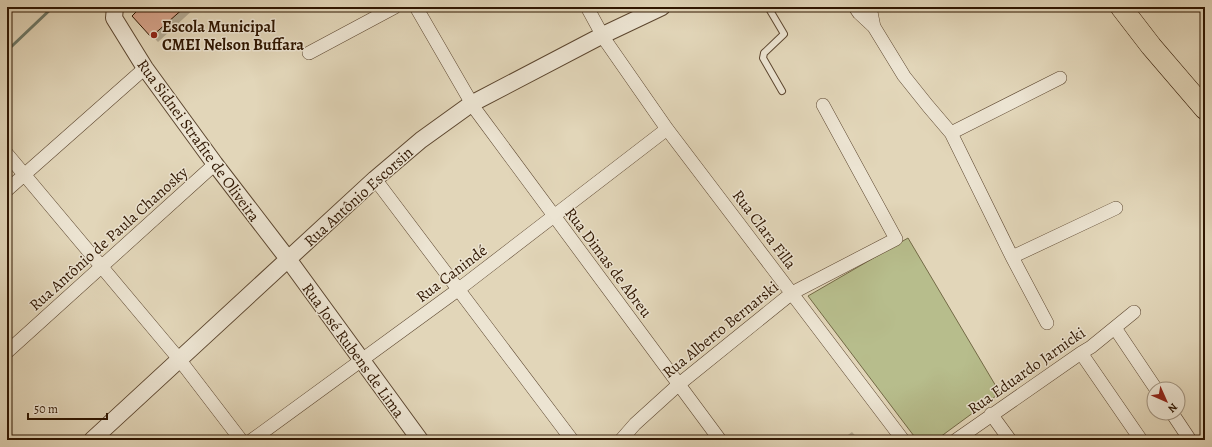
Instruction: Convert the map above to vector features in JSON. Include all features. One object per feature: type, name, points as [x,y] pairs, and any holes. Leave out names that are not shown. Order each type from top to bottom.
[{"type":"highway","points":[[1121,7],[1151,46],[1205,110]]},
{"type":"street","points":[[309,52],[395,7]]},
{"type":"street","name":"Rua Dimas de Abreu","points":[[416,7],[472,104],[720,440]]},
{"type":"street","name":"Rua Clara Filla","points":[[587,7],[603,35],[667,129],[903,440]]},
{"type":"street","name":"Rua Antônio Escorsin","points":[[92,440],[375,179],[421,140],[472,104],[603,35],[662,7]]},
{"type":"street","points":[[866,8],[874,27],[904,76],[951,132],[1012,257],[1047,323]]},
{"type":"street","name":"Rua Sidnei Strafite de Oliveira","points":[[114,13],[145,68],[215,164],[288,259]]},
{"type":"street","points":[[7,190],[145,68]]},
{"type":"street","points":[[951,132],[1060,78]]},
{"type":"street","name":"Rua Alberto Bernarski","points":[[621,440],[635,424],[678,385],[792,293],[896,239],[823,105]]},
{"type":"street","name":"Rua Canindé","points":[[252,440],[459,289],[667,129]]},
{"type":"street","points":[[7,154],[179,359],[241,440]]},
{"type":"street","name":"Rua Antônio de Paula Chanosky","points":[[7,352],[215,164]]},
{"type":"street","points":[[375,179],[572,440]]},
{"type":"street","points":[[1012,257],[1116,208]]},
{"type":"street","name":"Rua José Rubens de Lima","points":[[288,259],[420,440]]},
{"type":"street","name":"Rua Eduardo Jarnicki","points":[[956,440],[1081,353],[1091,348],[1134,312]]},
{"type":"street","points":[[1115,328],[1151,381]]},
{"type":"street","points":[[1081,353],[1141,440]]},
{"type":"street","points":[[992,414],[1010,440]]},
{"type":"street","points":[[1177,421],[1190,440]]},
{"type":"lane","points":[[768,7],[784,34],[764,53],[763,58],[782,91]]},
{"type":"green space","points":[[908,238],[1000,393],[936,440],[917,440],[808,296]]},
{"type":"building","points":[[141,7],[185,7],[151,37],[132,16]]},
{"type":"waterway","points":[[7,49],[53,7]]},
{"type":"place","name":"Escola Municipal CMEI Nelson Buffara","points":[[154,35]]}]
